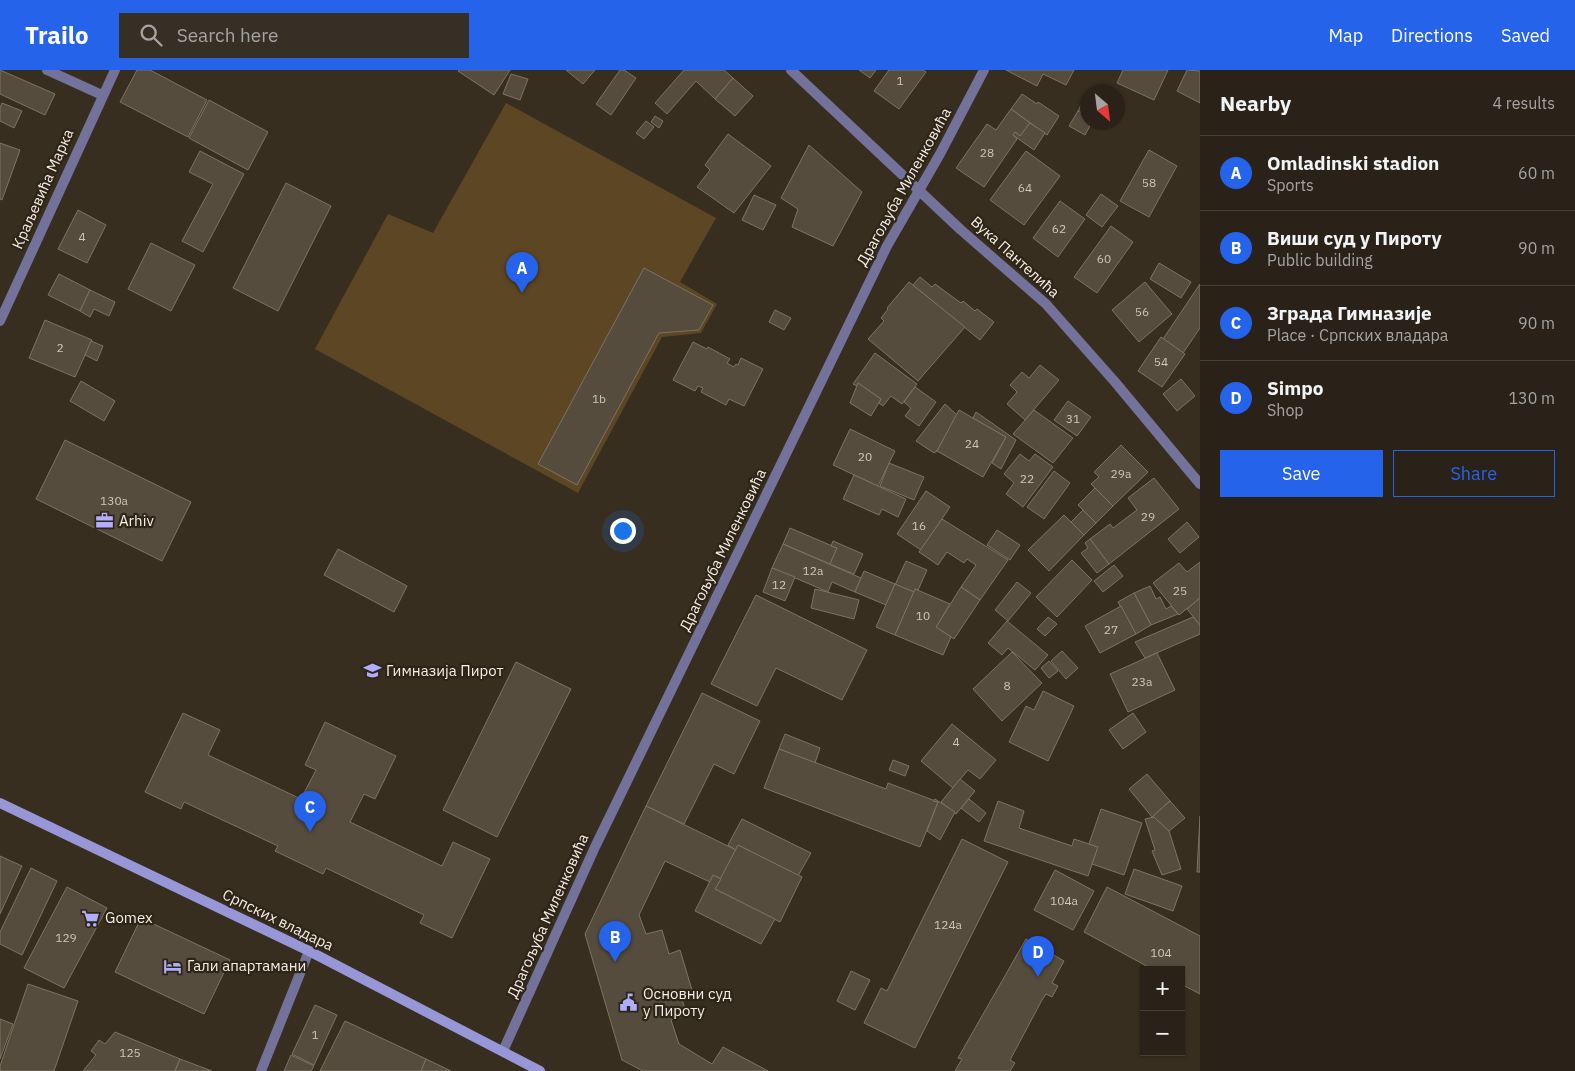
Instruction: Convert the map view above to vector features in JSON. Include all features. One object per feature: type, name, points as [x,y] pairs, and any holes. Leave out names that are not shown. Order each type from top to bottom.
[{"type":"main road","name":"Српских владара","points":[[0,803],[309,951],[540,1071]]},
{"type":"street","points":[[47,70],[102,95]]},
{"type":"street","name":"Краљевића Марка","points":[[0,321],[115,70]]},
{"type":"street","name":"Вука Пантелића","points":[[791,70],[961,230],[1046,304],[1115,382],[1200,484]]},
{"type":"street","name":"Драгољуба Миленковића","points":[[504,1051],[599,838],[887,246],[984,70]]},
{"type":"street","points":[[261,1071],[309,951]]},
{"type":"shaded area","points":[[506,103],[716,218],[680,282],[717,304],[701,333],[662,337],[578,493],[315,349],[388,214],[433,233]]},
{"type":"building","points":[[0,70],[55,94],[45,115],[0,94]]},
{"type":"building","points":[[137,70],[150,70],[207,100],[188,137],[120,102]]},
{"type":"building","points":[[459,70],[510,70],[494,95]]},
{"type":"building","points":[[566,70],[595,70],[583,84]]},
{"type":"building","points":[[620,70],[624,70],[636,78],[611,115],[596,104]]},
{"type":"building","points":[[684,70],[724,70],[733,78],[715,99],[696,81],[667,114],[655,103]]},
{"type":"building","points":[[859,70],[876,70],[870,78]]},
{"type":"building","points":[[889,70],[923,70],[926,72],[899,109],[874,91]]},
{"type":"building","points":[[1006,70],[1074,70],[1066,85],[1043,74],[1037,86]]},
{"type":"building","points":[[1123,70],[1168,70],[1154,100],[1125,85],[1117,83]]},
{"type":"building","points":[[1187,70],[1200,71],[1200,103],[1177,91]]},
{"type":"building","points":[[511,74],[528,79],[520,100],[503,94]]},
{"type":"building","points":[[733,78],[753,96],[735,116],[715,99]]},
{"type":"building","points":[[1022,94],[1059,116],[1047,135],[1011,109]]},
{"type":"building","points":[[209,100],[268,132],[248,170],[189,138]]},
{"type":"building","points":[[2,103],[22,111],[14,128],[0,121]]},
{"type":"building","points":[[1011,109],[1030,123],[1020,136],[1015,132],[1013,135],[1017,139],[984,187],[956,168],[987,124],[996,130]]},
{"type":"building","points":[[1078,111],[1080,112],[1080,130],[1088,130],[1085,135],[1069,126]]},
{"type":"building","points":[[655,116],[663,121],[659,128],[651,122]]},
{"type":"building","points":[[646,121],[654,127],[644,139],[636,133]]},
{"type":"building","points":[[1030,123],[1045,133],[1034,150],[1013,135],[1015,132],[1020,136]]},
{"type":"building","points":[[728,134],[771,166],[734,213],[697,187],[710,170],[705,165]]},
{"type":"building","points":[[0,143],[20,150],[2,200],[0,199]]},
{"type":"building","points":[[809,145],[862,192],[833,246],[792,227],[798,209],[781,198]]},
{"type":"building","points":[[1149,150],[1177,166],[1149,217],[1120,201]]},
{"type":"building","points":[[200,151],[244,174],[203,252],[182,241],[213,184],[189,172]]},
{"type":"building","points":[[1026,151],[1060,176],[1024,225],[990,200]]},
{"type":"building","points":[[286,183],[331,206],[278,311],[233,288]]},
{"type":"building","points":[[1101,194],[1118,206],[1102,227],[1086,215]]},
{"type":"building","points":[[754,195],[776,205],[763,230],[742,220]]},
{"type":"building","points":[[1060,201],[1085,219],[1058,257],[1033,238]]},
{"type":"building","points":[[78,210],[106,225],[87,263],[58,249]]},
{"type":"building","points":[[1111,226],[1133,242],[1097,293],[1074,277]]},
{"type":"building","points":[[151,243],[195,265],[171,311],[128,289]]},
{"type":"building","points":[[1159,263],[1191,282],[1181,298],[1150,279]]},
{"type":"building","points":[[644,268],[713,305],[699,330],[659,333],[577,485],[538,464]]},
{"type":"building","points":[[59,274],[90,290],[80,311],[48,295]]},
{"type":"building","points":[[920,277],[932,287],[935,284],[961,303],[963,301],[975,311],[977,309],[994,322],[980,340],[913,285]]},
{"type":"building","points":[[909,282],[965,327],[918,381],[868,339],[884,321],[881,318],[887,308]]},
{"type":"building","points":[[1145,282],[1172,314],[1139,342],[1112,310]]},
{"type":"building","points":[[1200,284],[1200,328],[1183,353],[1163,339]]},
{"type":"building","points":[[90,290],[115,302],[109,316],[94,309],[90,317],[80,311]]},
{"type":"building","points":[[775,310],[791,318],[784,330],[769,322]]},
{"type":"building","points":[[45,320],[92,340],[75,377],[29,358]]},
{"type":"building","points":[[1161,337],[1185,354],[1162,387],[1138,371]]},
{"type":"building","points":[[91,341],[103,346],[97,361],[85,355]]},
{"type":"building","points":[[693,342],[707,349],[708,347],[730,359],[727,363],[734,367],[736,364],[738,365],[741,358],[763,369],[744,406],[729,399],[726,405],[701,392],[703,388],[698,386],[695,391],[673,380]]},
{"type":"building","points":[[875,353],[917,384],[902,404],[891,396],[883,406],[879,403],[881,399],[858,383],[857,386],[853,384]]},
{"type":"building","points":[[1040,365],[1059,380],[1025,420],[1007,404],[1017,392],[1010,385],[1022,372],[1029,378]]},
{"type":"building","points":[[1181,379],[1195,396],[1177,411],[1163,394]]},
{"type":"building","points":[[81,381],[115,401],[104,421],[70,401]]},
{"type":"building","points":[[858,383],[881,399],[871,416],[850,403]]},
{"type":"building","points":[[915,387],[936,402],[919,426],[905,416],[911,408],[904,402]]},
{"type":"building","points":[[1068,401],[1091,417],[1077,436],[1054,420]]},
{"type":"building","points":[[945,404],[957,415],[937,451],[934,453],[916,441]]},
{"type":"building","points":[[959,410],[1006,437],[983,477],[937,451]]},
{"type":"building","points":[[1034,410],[1073,438],[1053,463],[1013,434]]},
{"type":"building","points":[[976,412],[1016,440],[1001,469],[992,463],[1006,437],[973,418]]},
{"type":"building","points":[[850,429],[895,451],[878,486],[833,465]]},
{"type":"building","points":[[65,440],[191,502],[162,561],[36,499]]},
{"type":"building","points":[[1121,445],[1148,472],[1113,506],[1091,484],[1099,477],[1094,472]]},
{"type":"building","points":[[1020,454],[1029,461],[1035,454],[1053,467],[1023,507],[1006,494],[1014,483],[1004,474]]},
{"type":"building","points":[[889,463],[924,477],[914,500],[880,486]]},
{"type":"building","points":[[1054,471],[1070,483],[1044,519],[1027,507]]},
{"type":"building","points":[[854,475],[906,499],[898,517],[882,509],[879,515],[843,499]]},
{"type":"building","points":[[1154,478],[1179,509],[1109,564],[1090,539],[1110,524],[1113,528],[1137,510],[1128,498]]},
{"type":"building","points":[[1095,488],[1113,506],[1096,523],[1078,505]]},
{"type":"building","points":[[926,491],[950,507],[921,550],[897,534]]},
{"type":"building","points":[[1083,510],[1096,523],[1084,535],[1071,522]]},
{"type":"building","points":[[1064,515],[1084,535],[1049,571],[1028,550]]},
{"type":"building","points":[[942,519],[1008,560],[980,600],[961,587],[976,565],[967,559],[964,563],[947,552],[938,565],[919,552]]},
{"type":"building","points":[[1187,522],[1199,537],[1180,553],[1168,539]]},
{"type":"building","points":[[790,528],[837,548],[830,564],[783,544]]},
{"type":"building","points":[[997,530],[1020,545],[1010,560],[987,545]]},
{"type":"building","points":[[1090,539],[1109,564],[1097,573],[1081,553],[1088,548],[1085,543]]},
{"type":"building","points":[[833,541],[863,554],[854,574],[830,564],[837,548],[831,546]]},
{"type":"building","points":[[783,544],[861,578],[855,592],[832,582],[828,592],[772,568]]},
{"type":"building","points":[[338,549],[407,586],[394,612],[324,575]]},
{"type":"building","points":[[1072,560],[1092,580],[1057,617],[1036,597]]},
{"type":"building","points":[[906,561],[927,570],[918,590],[915,589],[914,592],[895,585]]},
{"type":"building","points":[[1200,562],[1200,598],[1179,615],[1153,583],[1179,563],[1187,572]]},
{"type":"building","points":[[1114,565],[1123,576],[1103,592],[1094,581]]},
{"type":"building","points":[[772,568],[795,577],[785,601],[763,592]]},
{"type":"building","points":[[864,571],[895,584],[886,605],[855,592]]},
{"type":"building","points":[[1017,582],[1031,593],[1008,621],[995,610]]},
{"type":"building","points":[[895,584],[914,592],[895,635],[876,627]]},
{"type":"building","points":[[1150,586],[1156,599],[1160,597],[1166,609],[1171,606],[1178,614],[1151,625],[1134,593]]},
{"type":"building","points":[[961,587],[980,600],[954,639],[936,627]]},
{"type":"building","points":[[815,589],[859,600],[854,619],[811,608]]},
{"type":"building","points":[[915,589],[950,604],[936,627],[951,637],[943,655],[895,635]]},
{"type":"building","points":[[1134,593],[1151,625],[1136,634],[1118,602]]},
{"type":"building","points":[[756,595],[867,650],[842,700],[776,668],[757,706],[711,684]]},
{"type":"building","points":[[1200,598],[1200,625],[1187,609]]},
{"type":"building","points":[[1121,606],[1136,634],[1100,653],[1085,626]]},
{"type":"building","points":[[1048,617],[1057,624],[1045,636],[1037,629]]},
{"type":"building","points":[[1193,617],[1200,625],[1200,634],[1145,658],[1135,642]]},
{"type":"building","points":[[1007,621],[1048,655],[1035,670],[1008,648],[1002,655],[988,643]]},
{"type":"building","points":[[1062,651],[1078,668],[1066,679],[1051,661]]},
{"type":"building","points":[[1012,652],[1042,683],[1002,721],[973,689]]},
{"type":"building","points":[[1157,653],[1175,690],[1128,712],[1110,674]]},
{"type":"building","points":[[1049,661],[1058,671],[1049,678],[1041,668]]},
{"type":"building","points":[[516,662],[571,689],[497,837],[443,810]]},
{"type":"building","points":[[1043,691],[1074,706],[1048,761],[1009,742],[1026,706],[1034,710]]},
{"type":"building","points":[[702,693],[760,721],[734,774],[714,764],[684,824],[646,806]]},
{"type":"building","points":[[183,713],[220,730],[208,755],[301,799],[316,770],[305,765],[325,722],[396,756],[375,799],[364,794],[350,822],[442,866],[453,842],[490,859],[452,938],[420,923],[424,915],[326,868],[323,874],[275,851],[278,846],[184,802],[181,809],[145,792]]},
{"type":"building","points":[[1133,713],[1146,732],[1123,749],[1109,730]]},
{"type":"building","points":[[952,724],[996,760],[980,779],[968,770],[953,788],[921,761]]},
{"type":"building","points":[[785,734],[820,748],[815,763],[779,749]]},
{"type":"building","points":[[779,749],[886,789],[888,783],[938,802],[920,847],[764,788]]},
{"type":"building","points":[[893,760],[909,766],[905,776],[889,770]]},
{"type":"building","points":[[1147,774],[1170,801],[1152,817],[1129,789]]},
{"type":"building","points":[[960,779],[975,791],[956,814],[941,802]]},
{"type":"building","points":[[935,799],[955,812],[940,840],[927,831],[938,802],[933,801]]},
{"type":"building","points":[[969,799],[986,813],[979,822],[961,808]]},
{"type":"building","points":[[998,801],[1024,811],[1019,828],[1072,846],[1074,839],[1098,847],[1088,876],[984,841]]},
{"type":"building","points":[[1170,801],[1185,818],[1169,831],[1152,817]]},
{"type":"building","points":[[646,806],[736,850],[721,879],[713,875],[710,882],[665,861],[639,915],[646,934],[662,930],[669,954],[680,950],[692,990],[680,993],[687,1015],[671,1020],[679,1044],[712,1064],[723,1047],[768,1071],[643,1071],[622,1060],[585,934]]},
{"type":"building","points":[[1101,809],[1142,823],[1124,875],[1092,864],[1098,847],[1089,844]]},
{"type":"building","points":[[1200,816],[1200,872],[1197,872]]},
{"type":"building","points":[[1154,817],[1169,831],[1181,869],[1162,875],[1152,851],[1155,850],[1145,819]]},
{"type":"building","points":[[742,819],[811,853],[798,876],[738,845],[736,850],[728,845]]},
{"type":"building","points":[[962,839],[1008,862],[915,1048],[864,1023],[881,988],[887,991]]},
{"type":"building","points":[[738,845],[802,877],[780,922],[715,889]]},
{"type":"building","points":[[0,856],[22,866],[0,914]]},
{"type":"building","points":[[31,868],[57,881],[22,955],[0,944],[0,932]]},
{"type":"building","points":[[1134,869],[1182,886],[1173,911],[1125,894]]},
{"type":"building","points":[[1055,870],[1094,891],[1073,930],[1034,910]]},
{"type":"building","points":[[713,875],[721,879],[715,889],[775,919],[761,944],[695,911]]},
{"type":"building","points":[[67,887],[107,908],[64,988],[24,968]]},
{"type":"building","points":[[1107,887],[1200,936],[1200,994],[1185,986],[1185,966],[1147,966],[1084,932]]},
{"type":"building","name":"Гали апартамани","points":[[141,918],[230,960],[204,1014],[115,972]]},
{"type":"building","points":[[1026,939],[1064,961],[1052,983],[1058,986],[1052,997],[1046,994],[1042,1000],[1010,1060],[1015,1063],[1010,1071],[955,1071],[962,1059],[958,1058]]},
{"type":"building","points":[[851,971],[870,980],[855,1010],[837,1001]]},
{"type":"building","points":[[28,984],[78,1001],[54,1071],[0,1071],[0,1066]]},
{"type":"building","points":[[315,1005],[337,1015],[314,1065],[292,1054]]},
{"type":"building","points":[[0,1019],[13,1024],[0,1059]]},
{"type":"building","points":[[345,1021],[426,1059],[421,1071],[320,1071]]},
{"type":"building","points":[[115,1032],[180,1059],[175,1071],[83,1071],[96,1055],[91,1051],[99,1040],[105,1044]]},
{"type":"building","points":[[291,1055],[314,1066],[311,1071],[284,1071]]},
{"type":"building","points":[[180,1059],[212,1071],[175,1071]]},
{"type":"building","points":[[426,1059],[451,1071],[421,1071]]},
{"type":"place","name":"Omladinski stadion","points":[[522,293]]},
{"type":"place","name":"Arhiv","points":[[105,521]]},
{"type":"place","name":"Гимназија Пирот","points":[[372,671]]},
{"type":"place","name":"Зграда Гимназије","points":[[310,832]]},
{"type":"place","name":"Gomex","points":[[91,918]]},
{"type":"place","name":"Виши суд у Пироту","points":[[615,962]]},
{"type":"place","name":"Гали апартамани","points":[[173,966]]},
{"type":"place","name":"Simpo","points":[[1038,977]]},
{"type":"place","name":"Основни суд у Пироту","points":[[629,1003]]}]
